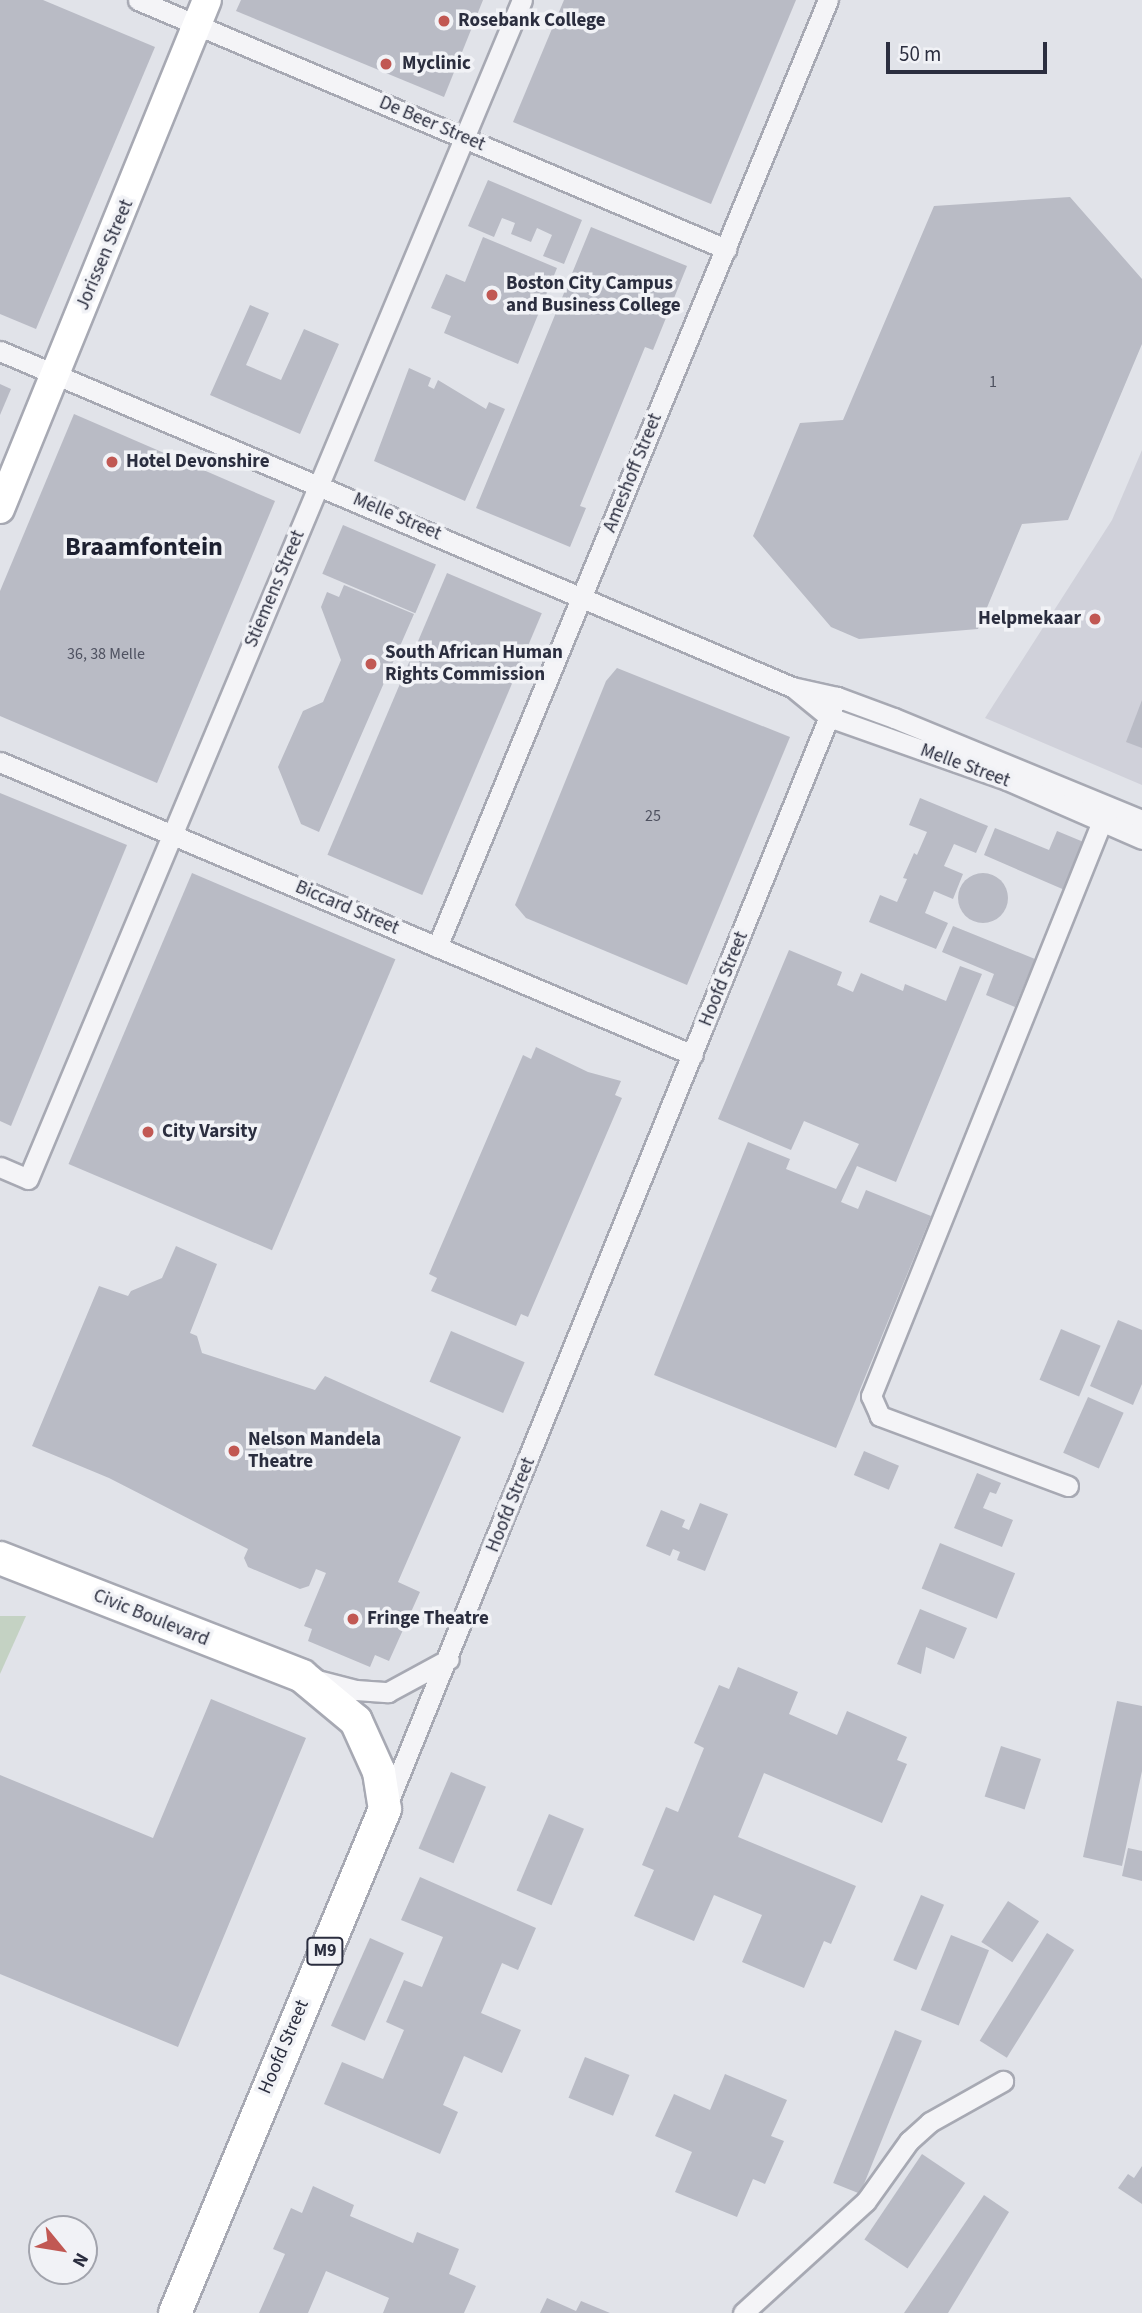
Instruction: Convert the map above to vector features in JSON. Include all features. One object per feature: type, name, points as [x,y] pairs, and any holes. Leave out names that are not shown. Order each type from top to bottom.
[{"type":"main road","name":"Jorissen Street","points":[[0,509],[202,12]]},
{"type":"main road","name":"Civic Boulevard","points":[[0,1558],[302,1676],[356,1721],[372,1749],[385,1809]]},
{"type":"main road","name":"Hoofd Street","points":[[175,2312],[385,1809]]},
{"type":"street","name":"De Beer Street","points":[[138,0],[202,12],[464,137],[726,249]]},
{"type":"street","name":"Stiemens Street","points":[[0,1167],[28,1179],[522,0]]},
{"type":"street","name":"Ameshoff Street","points":[[437,947],[828,0]]},
{"type":"street","name":"Melle Street","points":[[0,351],[583,595],[792,687],[837,697],[1142,820]]},
{"type":"street","name":"Melle Street","points":[[792,687],[829,717],[1007,780],[1142,839]]},
{"type":"street","name":"Hoofd Street","points":[[385,1809],[449,1660],[837,697]]},
{"type":"street","name":"Biccard Street","points":[[0,762],[174,833],[693,1055]]},
{"type":"street","points":[[1068,1486],[880,1416],[871,1396],[1102,821]]},
{"type":"street","name":"Civic Boulevard","points":[[302,1676],[356,1690],[388,1692],[449,1660]]},
{"type":"street","points":[[743,2313],[866,2201],[909,2141],[930,2122],[1003,2081]]},
{"type":"shaded area","name":"Helpmekaar","points":[[1142,450],[1142,785],[985,718],[1112,520]]},
{"type":"green space","points":[[0,1616],[26,1616],[0,1674]]},
{"type":"building","points":[[0,0],[43,0],[155,47],[36,329],[0,314]]},
{"type":"building","points":[[241,0],[483,0],[444,97],[236,11]]},
{"type":"building","points":[[564,0],[796,0],[711,204],[513,122]]},
{"type":"building","points":[[488,180],[582,220],[564,264],[543,256],[552,235],[537,228],[531,242],[511,234],[515,223],[502,218],[494,237],[468,226]]},
{"type":"building","points":[[1070,197],[1142,279],[1142,344],[1068,520],[1022,524],[978,629],[859,639],[831,627],[753,536],[800,423],[843,420],[934,206]]},
{"type":"building","points":[[591,227],[687,266],[653,350],[645,347],[580,506],[586,508],[570,547],[476,508]]},
{"type":"building","name":"Boston City Campus and Business College","points":[[483,237],[557,268],[518,364],[444,333],[451,316],[431,308],[446,274],[465,282]]},
{"type":"building","points":[[250,305],[269,313],[246,365],[281,380],[304,329],[339,344],[300,434],[210,395]]},
{"type":"building","points":[[409,368],[431,378],[428,386],[434,389],[438,380],[486,409],[489,402],[505,409],[465,501],[374,461]]},
{"type":"building","points":[[0,384],[11,389],[0,415]]},
{"type":"building","points":[[74,414],[275,501],[157,783],[0,716],[0,591]]},
{"type":"building","points":[[343,525],[436,564],[415,613],[322,574]]},
{"type":"building","points":[[447,573],[542,613],[422,895],[327,855]]},
{"type":"building","points":[[344,585],[414,614],[319,832],[301,824],[278,767],[303,711],[323,702],[341,660],[321,607],[327,592],[339,597]]},
{"type":"building","points":[[617,668],[790,737],[687,985],[526,918],[515,905],[606,681]]},
{"type":"building","points":[[1142,700],[1142,748],[1126,742]]},
{"type":"building","points":[[0,793],[127,845],[11,1126],[0,1121]]},
{"type":"building","points":[[920,798],[988,826],[976,853],[954,844],[944,866],[963,874],[953,899],[934,891],[925,913],[948,923],[936,949],[869,922],[880,895],[897,902],[907,879],[903,878],[927,832],[909,825]]},
{"type":"building","points":[[995,828],[1049,850],[1057,831],[1086,843],[1067,891],[984,855]]},
{"type":"building","points":[[192,873],[395,959],[272,1250],[69,1164]]},
{"type":"building","points":[[983,873],[1000,881],[1008,898],[1000,915],[983,923],[966,915],[958,898],[966,881]]},
{"type":"building","points":[[953,926],[1035,959],[1015,1007],[986,995],[994,974],[942,952]]},
{"type":"building","points":[[789,950],[842,972],[837,985],[853,992],[861,973],[903,991],[905,984],[946,1001],[960,966],[982,974],[896,1182],[857,1166],[841,1202],[858,1209],[866,1190],[931,1216],[836,1448],[654,1375],[748,1142],[790,1159],[786,1169],[836,1189],[859,1144],[804,1121],[791,1150],[718,1119]]},
{"type":"building","points":[[536,1047],[588,1072],[621,1081],[615,1095],[622,1098],[528,1317],[521,1314],[516,1326],[431,1291],[437,1278],[429,1274],[523,1055],[531,1059]]},
{"type":"building","points":[[176,1246],[217,1264],[190,1333],[197,1336],[202,1353],[315,1390],[325,1376],[461,1437],[398,1582],[420,1592],[389,1661],[375,1655],[370,1667],[308,1641],[312,1629],[304,1626],[326,1573],[316,1569],[309,1586],[300,1589],[248,1567],[244,1558],[248,1549],[109,1478],[32,1446],[99,1286],[128,1296],[131,1291],[162,1278]]},
{"type":"building","points":[[1118,1320],[1142,1330],[1142,1384],[1133,1405],[1090,1386]]},
{"type":"building","points":[[1061,1329],[1101,1346],[1079,1396],[1040,1380]]},
{"type":"building","points":[[451,1331],[525,1362],[503,1413],[430,1382]]},
{"type":"building","points":[[1088,1397],[1124,1413],[1099,1469],[1063,1453]]},
{"type":"building","points":[[864,1451],[899,1466],[889,1490],[854,1475]]},
{"type":"building","points":[[977,1473],[1001,1483],[996,1494],[990,1492],[983,1508],[1013,1520],[1002,1547],[954,1528]]},
{"type":"building","points":[[700,1503],[728,1514],[705,1571],[677,1560],[680,1552],[673,1549],[670,1556],[646,1546],[661,1510],[685,1520],[682,1527],[689,1530]]},
{"type":"building","points":[[940,1543],[1015,1573],[997,1619],[922,1588]]},
{"type":"building","points":[[920,1609],[967,1628],[954,1659],[926,1647],[921,1674],[897,1664]]},
{"type":"building","points":[[738,1667],[798,1692],[789,1714],[837,1735],[847,1711],[907,1737],[897,1760],[907,1764],[882,1823],[764,1773],[738,1837],[856,1886],[831,1944],[824,1941],[804,1988],[742,1962],[762,1915],[714,1895],[694,1941],[634,1916],[654,1870],[642,1865],[666,1807],[678,1812],[704,1748],[694,1743],[719,1685],[729,1689]]},
{"type":"building","points":[[211,1699],[306,1738],[178,2047],[0,1974],[0,1775],[153,1838]]},
{"type":"building","points":[[1117,1701],[1142,1706],[1142,1771],[1122,1866],[1083,1857]]},
{"type":"building","points":[[1001,1746],[1041,1759],[1025,1809],[985,1796]]},
{"type":"building","points":[[451,1772],[486,1787],[454,1863],[419,1848]]},
{"type":"building","points":[[549,1814],[584,1829],[552,1905],[517,1890]]},
{"type":"building","points":[[1128,1848],[1142,1851],[1142,1881],[1122,1876]]},
{"type":"building","points":[[420,1877],[536,1928],[518,1970],[502,1963],[481,2013],[521,2030],[502,2073],[464,2056],[443,2105],[458,2112],[440,2154],[324,2104],[342,2062],[383,2079],[404,2030],[386,2022],[404,1980],[422,1987],[443,1937],[401,1920]]},
{"type":"building","points":[[921,1895],[944,1905],[916,1970],[893,1960]]},
{"type":"building","points":[[1008,1901],[1039,1921],[1012,1962],[981,1942]]},
{"type":"building","points":[[1047,1933],[1074,1950],[1007,2058],[980,2041]]},
{"type":"building","points":[[951,1935],[989,1950],[959,2025],[921,2010]]},
{"type":"building","points":[[370,1938],[404,1953],[365,2041],[331,2026]]},
{"type":"building","points":[[895,2030],[922,2041],[860,2194],[833,2183]]},
{"type":"building","points":[[585,2057],[630,2075],[613,2116],[569,2098]]},
{"type":"building","points":[[725,2074],[787,2100],[771,2136],[784,2141],[765,2184],[753,2179],[737,2217],[675,2192],[692,2152],[655,2136],[674,2094],[710,2110]]},
{"type":"building","points":[[922,2154],[965,2183],[908,2268],[864,2239]]},
{"type":"building","points":[[1142,2166],[1142,2204],[1118,2188],[1128,2174],[1134,2178]]},
{"type":"building","points":[[313,2186],[354,2205],[350,2216],[413,2243],[417,2232],[459,2249],[449,2274],[476,2286],[464,2313],[383,2313],[389,2298],[326,2271],[308,2313],[259,2313],[285,2254],[273,2249],[291,2208],[302,2213]]},
{"type":"building","points":[[984,2195],[1009,2212],[948,2313],[904,2313]]},
{"type":"building","points":[[547,2298],[576,2311],[581,2301],[610,2313],[540,2313]]},
{"type":"place","name":"Rosebank College","points":[[444,21]]},
{"type":"place","name":"Myclinic","points":[[386,64]]},
{"type":"place","name":"Boston City Campus and Business College","points":[[492,295]]},
{"type":"place","name":"Hotel Devonshire","points":[[112,462]]},
{"type":"place","name":"Helpmekaar","points":[[1095,619]]},
{"type":"place","name":"South African Human Rights Commission","points":[[371,664]]},
{"type":"place","name":"City Varsity","points":[[148,1132]]},
{"type":"place","name":"Nelson Mandela Theatre","points":[[234,1451]]},
{"type":"place","name":"Fringe Theatre","points":[[353,1619]]},
{"type":"district","name":"Braamfontein","points":[[144,547]]}]
